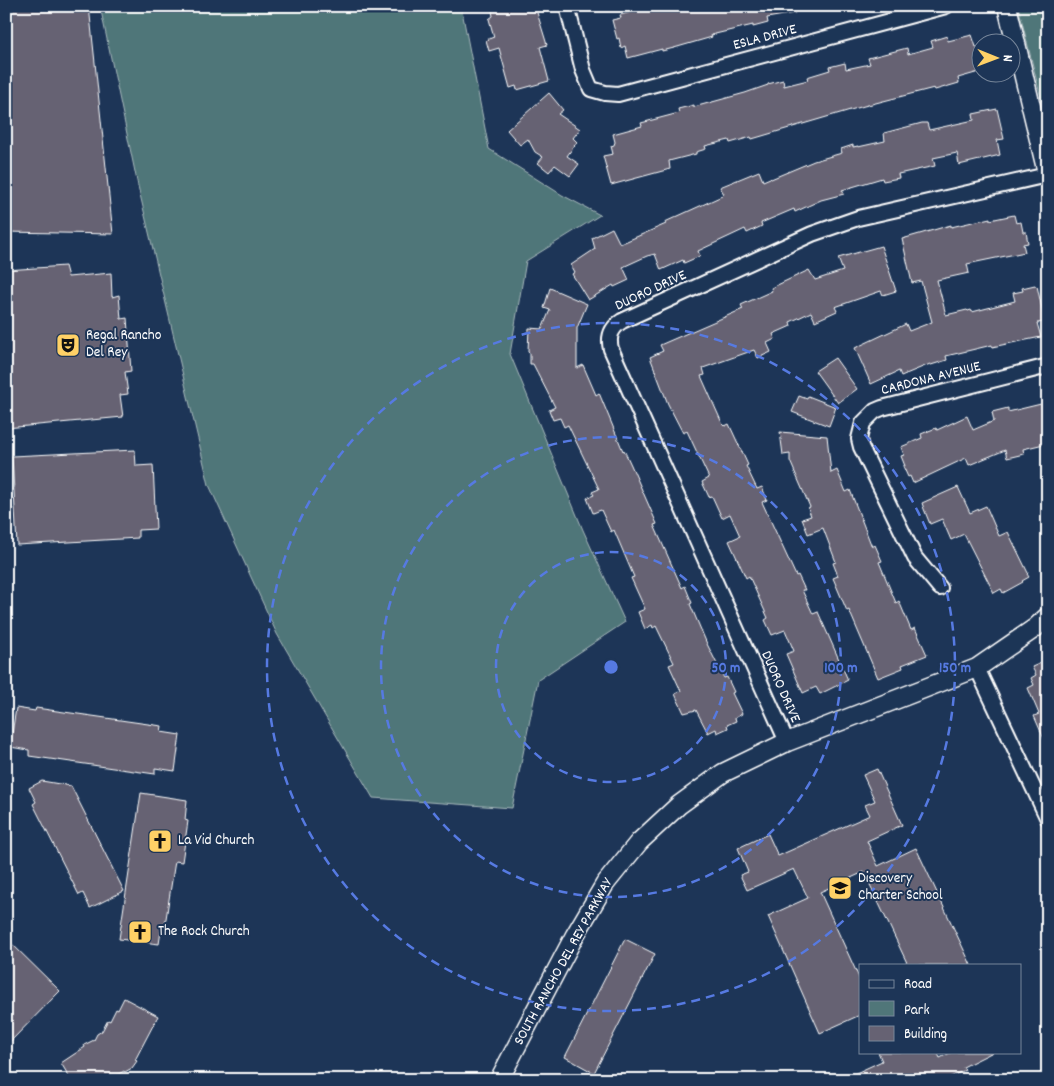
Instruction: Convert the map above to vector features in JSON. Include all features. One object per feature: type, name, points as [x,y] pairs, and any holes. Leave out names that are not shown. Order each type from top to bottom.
[{"type":"street","name":"ESLA DRIVE","points":[[567,6],[583,70],[591,89],[618,94],[946,6]]},
{"type":"street","points":[[1007,6],[1048,176]]},
{"type":"street","name":"DUORO DRIVE","points":[[787,742],[611,349],[609,342],[613,329],[622,321],[812,234],[858,218],[1048,176]]},
{"type":"street","name":"CARDONA AVENUE","points":[[940,588],[915,558],[876,475],[864,454],[859,438],[864,423],[875,411],[882,408],[1048,366]]},
{"type":"street","name":"SOUTH RANCHO DEL REY PARKWAY","points":[[499,1080],[575,935],[605,884],[639,842],[679,805],[723,773],[787,742],[977,668],[1035,628],[1048,616]]},
{"type":"street","points":[[977,668],[1048,819]]},
{"type":"green space","points":[[100,6],[461,6],[489,149],[562,195],[600,215],[526,261],[510,354],[583,530],[625,622],[538,680],[512,808],[373,798],[277,634],[209,485],[138,186]]},
{"type":"green space","points":[[1018,6],[1048,6],[1048,126]]},
{"type":"building","points":[[6,6],[89,6],[113,234],[6,232]]},
{"type":"building","points":[[491,6],[535,6],[547,45],[540,47],[549,81],[517,90],[516,86],[510,88],[499,48],[489,51],[486,40],[494,37],[489,19],[493,16]]},
{"type":"building","points":[[653,6],[795,6],[795,13],[767,18],[768,23],[711,35],[712,37],[674,48],[662,51],[662,49],[628,58],[625,46],[621,48],[619,38],[617,39],[612,20],[621,18],[620,15]]},
{"type":"building","points":[[972,35],[972,74],[958,78],[959,83],[864,106],[752,139],[751,137],[730,143],[729,140],[705,146],[706,149],[696,152],[696,154],[669,161],[670,169],[611,185],[603,156],[613,154],[611,146],[615,142],[613,134],[642,126],[641,123],[679,113],[678,109],[694,105],[694,107],[745,93],[768,84],[783,80],[784,86],[808,80],[807,77],[830,70],[829,67],[845,63],[846,69],[870,64],[868,58],[907,48],[908,54],[933,47],[931,41],[947,36],[948,41]]},
{"type":"building","points":[[549,93],[563,110],[558,114],[580,129],[573,138],[577,142],[567,156],[579,164],[570,176],[555,165],[549,172],[538,163],[543,157],[535,152],[528,139],[520,145],[507,130]]},
{"type":"building","points":[[997,109],[1004,139],[997,140],[1000,155],[959,165],[957,153],[933,158],[935,166],[898,174],[899,178],[883,181],[882,178],[842,190],[844,194],[821,200],[795,212],[794,209],[761,223],[762,226],[747,233],[745,229],[698,251],[700,256],[684,263],[683,260],[661,270],[655,254],[647,256],[623,267],[629,280],[614,287],[613,285],[588,300],[572,274],[575,272],[571,265],[595,249],[592,238],[612,228],[620,244],[722,196],[724,194],[720,187],[759,171],[763,181],[771,179],[814,161],[842,153],[841,149],[853,145],[853,147],[858,147],[885,141],[884,133],[922,123],[927,123],[929,130],[974,120],[973,114]]},
{"type":"building","points":[[1014,215],[1016,223],[1021,222],[1023,232],[1026,232],[1028,243],[1023,244],[1025,252],[967,264],[969,273],[937,280],[946,315],[967,310],[972,312],[1015,301],[1013,293],[1023,291],[1022,288],[1037,286],[1045,322],[1037,323],[1041,337],[992,347],[992,345],[946,356],[947,360],[930,364],[901,376],[899,371],[871,384],[855,348],[906,324],[909,331],[932,322],[921,281],[912,283],[902,239],[951,225],[951,227],[990,218],[990,220]]},
{"type":"building","points":[[881,246],[896,291],[883,295],[881,291],[835,307],[837,311],[815,321],[811,312],[790,322],[791,326],[773,334],[775,339],[767,343],[771,352],[758,358],[754,350],[703,368],[705,375],[701,376],[722,423],[725,426],[729,424],[757,489],[762,487],[767,500],[762,502],[796,576],[798,575],[805,590],[802,590],[813,614],[818,612],[848,680],[820,694],[816,687],[803,693],[786,654],[794,651],[785,630],[772,635],[765,620],[768,618],[749,576],[746,578],[729,541],[740,536],[730,514],[722,518],[712,496],[709,497],[702,482],[709,478],[687,431],[683,433],[668,404],[650,357],[663,351],[660,345],[743,309],[741,305],[772,291],[771,288],[809,270],[815,280],[843,271],[838,258]]},
{"type":"building","name":"Regal Rancho Del Rey","points":[[65,266],[68,277],[111,273],[112,297],[119,295],[121,319],[127,318],[131,371],[125,372],[128,394],[120,395],[123,417],[6,428],[6,270]]},
{"type":"building","points":[[550,288],[587,304],[577,328],[577,368],[583,365],[596,395],[599,393],[623,451],[657,524],[654,525],[682,588],[685,586],[692,603],[690,604],[707,644],[724,678],[727,677],[734,692],[732,693],[742,714],[735,718],[736,721],[727,725],[728,728],[717,733],[716,729],[708,733],[696,710],[684,713],[675,694],[681,691],[669,665],[674,663],[656,626],[653,628],[652,625],[645,629],[638,612],[645,609],[631,578],[634,577],[614,530],[611,532],[601,510],[593,513],[587,498],[594,495],[592,492],[599,489],[568,425],[564,427],[560,418],[553,420],[549,410],[555,407],[533,364],[530,364],[530,353],[528,351],[529,328],[542,329],[550,310],[544,308]]},
{"type":"building","points":[[835,358],[857,389],[838,403],[815,371]]},
{"type":"building","points":[[799,396],[807,399],[808,396],[836,407],[829,426],[792,412]]},
{"type":"building","points":[[1041,404],[1043,412],[1048,411],[1048,443],[1023,449],[1024,454],[1007,458],[1005,450],[969,465],[966,458],[913,483],[910,476],[908,477],[903,466],[905,466],[901,456],[904,455],[901,447],[922,438],[921,434],[936,428],[937,430],[967,416],[973,430],[994,421],[992,412],[1008,408],[1008,412]]},
{"type":"building","points":[[780,432],[827,436],[831,473],[837,470],[846,492],[850,490],[872,547],[875,545],[882,561],[879,562],[896,603],[899,601],[911,630],[915,628],[927,655],[902,665],[903,668],[878,678],[833,578],[838,576],[833,563],[836,562],[823,528],[808,534],[802,519],[811,516],[808,508],[810,507],[790,461],[790,454],[783,455]]},
{"type":"building","points":[[135,450],[136,466],[153,465],[156,529],[138,530],[138,538],[17,545],[12,456]]},
{"type":"building","points":[[958,487],[970,513],[986,506],[999,536],[1008,532],[1028,573],[1029,577],[1023,582],[1003,593],[1001,589],[994,593],[964,534],[951,540],[942,519],[930,524],[922,503]]},
{"type":"building","points":[[1048,660],[1048,748],[1034,716],[1039,714],[1028,688],[1034,685],[1031,678],[1036,675],[1032,667]]},
{"type":"building","points":[[16,708],[35,711],[36,708],[162,726],[161,732],[180,735],[175,771],[155,768],[155,774],[29,756],[29,750],[10,747]]},
{"type":"building","points":[[877,769],[902,825],[867,841],[878,866],[916,848],[971,964],[908,964],[864,872],[820,892],[859,978],[859,1015],[820,1033],[768,916],[808,898],[794,869],[747,890],[740,875],[748,872],[738,848],[768,834],[778,856],[870,815],[865,805],[875,801],[863,775]]},
{"type":"building","points":[[42,781],[71,786],[124,891],[90,908],[83,893],[79,895],[33,804],[36,802],[29,788]]},
{"type":"building","name":"La Vid Church","points":[[141,793],[187,800],[185,820],[188,821],[182,862],[175,861],[165,925],[162,925],[159,944],[119,939]]},
{"type":"building","points":[[6,938],[60,991],[6,1046]]},
{"type":"building","points":[[625,939],[655,954],[594,1073],[565,1057]]},
{"type":"building","points":[[124,998],[158,1016],[135,1060],[137,1061],[132,1068],[108,1080],[71,1080],[61,1063],[85,1047],[84,1045],[94,1040],[108,1020],[110,1021],[116,1009],[118,1010]]},
{"type":"building","points":[[879,1054],[938,1054],[940,1058],[948,1054],[989,1054],[963,1067],[965,1070],[944,1080],[841,1080],[882,1061]]},
{"type":"place","name":"Regal Rancho Del Rey","points":[[68,345]]},
{"type":"place","name":"La Vid Church","points":[[160,841]]},
{"type":"place","name":"Discovery Charter School","points":[[840,888]]},
{"type":"place","name":"The Rock Church","points":[[140,932]]}]
